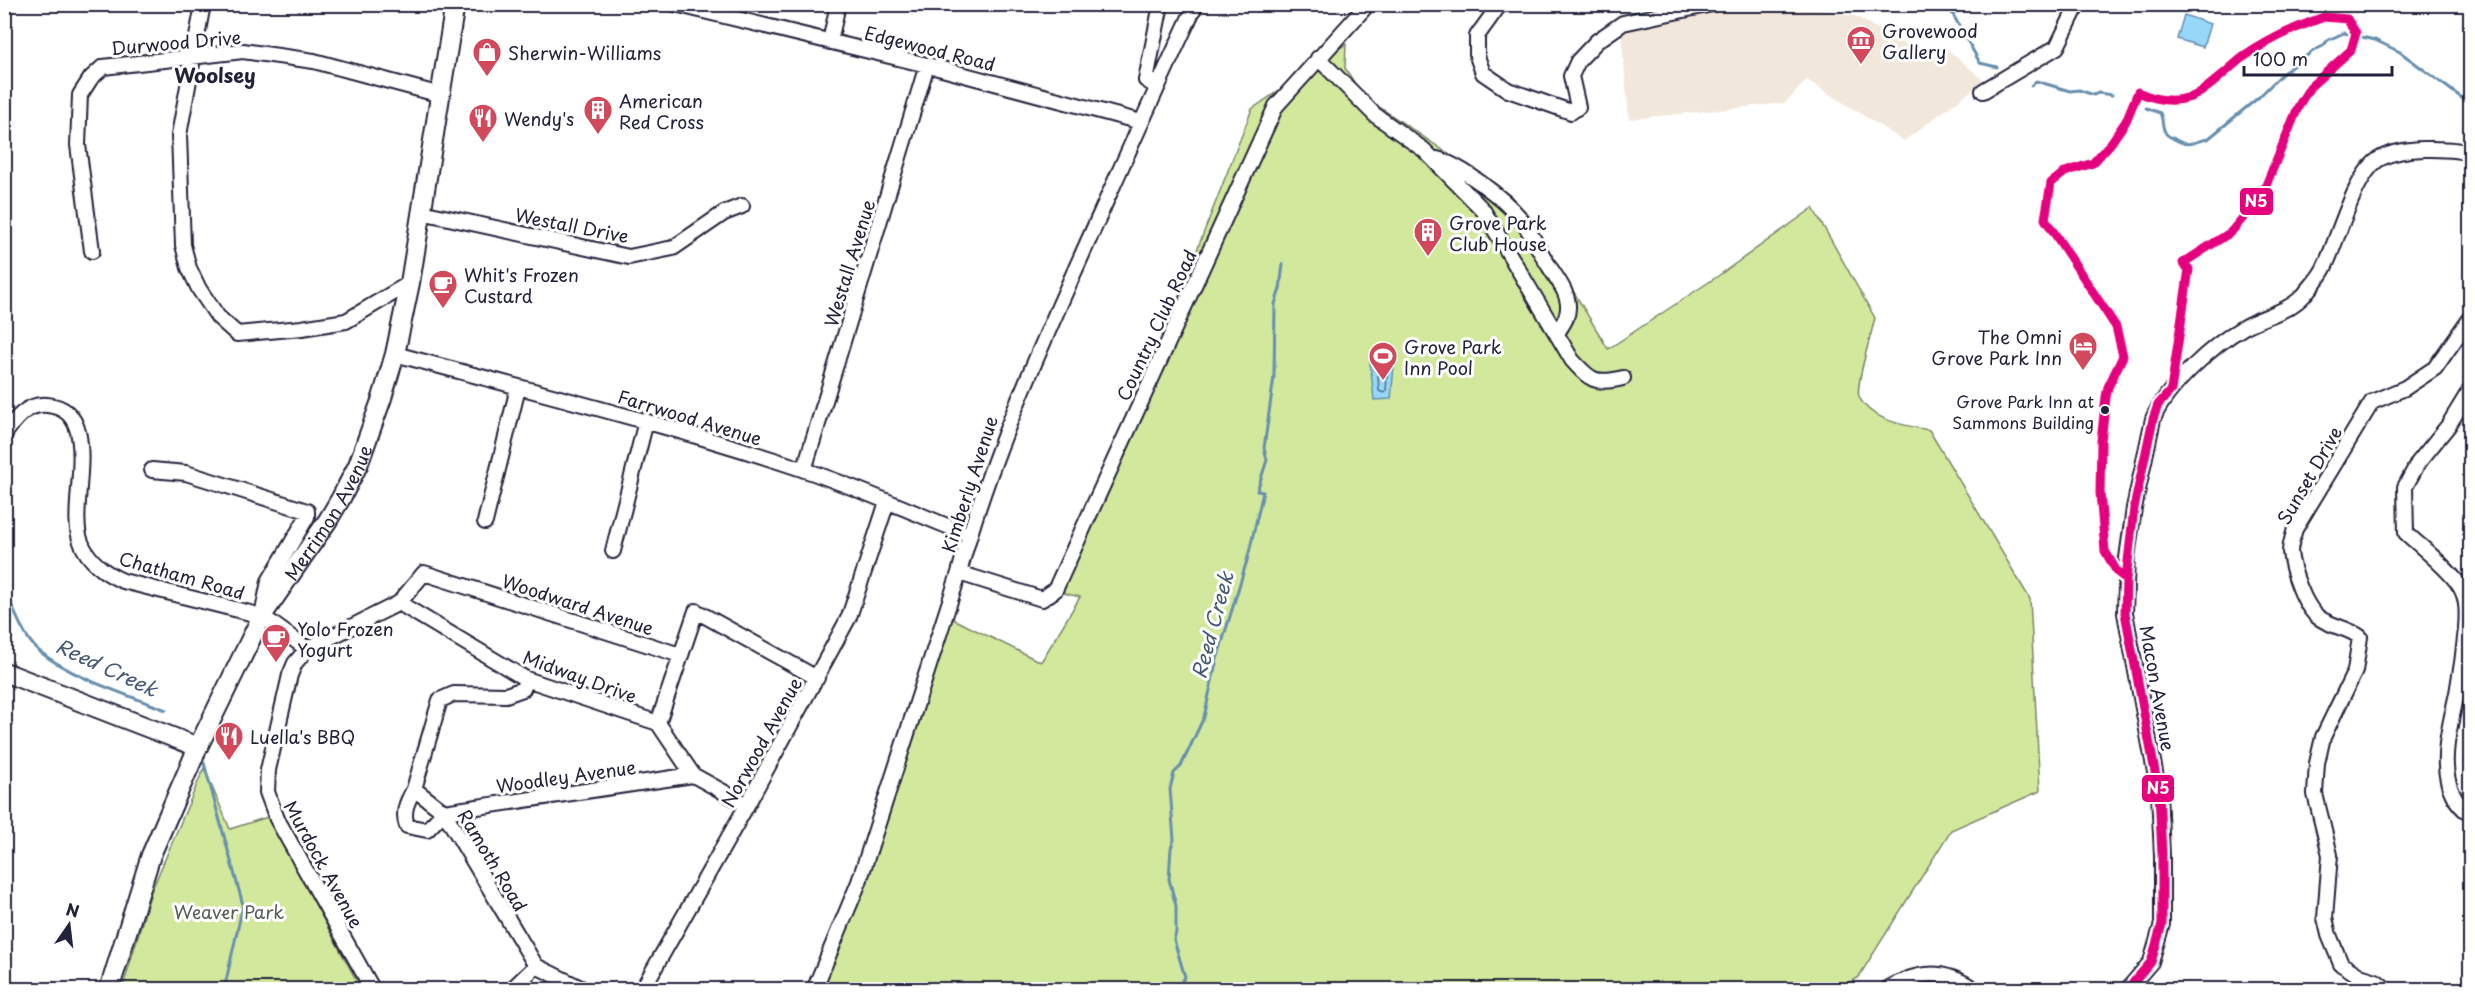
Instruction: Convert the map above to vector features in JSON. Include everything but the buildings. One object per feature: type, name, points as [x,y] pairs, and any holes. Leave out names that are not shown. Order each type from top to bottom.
[{"type":"main road","name":"Merrimon Avenue","points":[[109,990],[151,855],[198,747],[262,616],[328,520],[358,465],[395,354],[410,283],[455,4]]},
{"type":"main road","points":[[4,672],[198,747]]},
{"type":"street","points":[[203,4],[179,135],[183,244],[189,268],[199,290],[218,317],[237,334],[346,321],[410,283]]},
{"type":"street","name":"Edgewood Road","points":[[675,4],[729,11],[830,42],[1141,122]]},
{"type":"street","points":[[830,42],[838,4]]},
{"type":"street","points":[[1157,87],[1146,80],[1161,4]]},
{"type":"street","name":"Kimberly Avenue","points":[[814,990],[859,882],[959,573],[969,535],[1010,418],[1141,122],[1196,4]]},
{"type":"street","name":"Country Club Road","points":[[959,573],[1042,599],[1055,590],[1276,105],[1368,4]]},
{"type":"street","points":[[1500,4],[1477,36],[1477,56],[1483,73],[1508,90],[1571,112],[1578,107],[1571,76],[1578,61],[1597,41],[1623,23],[1712,4]]},
{"type":"street","points":[[1983,91],[2056,47],[2078,4]]},
{"type":"street","name":"Durwood Drive","points":[[92,251],[78,145],[80,94],[91,78],[103,67],[243,51],[314,61],[441,95]]},
{"type":"street","points":[[1318,58],[1375,115],[1424,150],[1483,210],[1572,360],[1587,376],[1596,382],[1623,378]]},
{"type":"street","name":"Westall Avenue","points":[[804,470],[927,66]]},
{"type":"street","name":"Macon Avenue","points":[[2127,990],[2151,962],[2156,952],[2162,924],[2159,793],[2125,613],[2127,558],[2134,508],[2152,419],[2158,405],[2171,390],[2214,348],[2245,326],[2277,313],[2302,297],[2325,267],[2353,195],[2379,158],[2397,152],[2436,148],[2470,152]]},
{"type":"street","points":[[1432,158],[1443,161],[1474,180],[1497,197],[1520,219],[1560,283],[1567,300],[1566,320],[1557,333]]},
{"type":"street","name":"Westall Drive","points":[[421,212],[629,256],[672,248],[724,213],[742,206]]},
{"type":"street","name":"Sunset Drive","points":[[2387,990],[2376,981],[2360,976],[2342,964],[2329,935],[2325,918],[2330,855],[2315,794],[2317,763],[2323,737],[2355,671],[2360,637],[2352,631],[2337,628],[2316,616],[2296,579],[2290,551],[2295,529],[2372,402],[2405,388],[2435,368],[2470,318]]},
{"type":"street","name":"Farrwood Avenue","points":[[395,354],[646,421],[804,470],[969,535]]},
{"type":"street","points":[[485,522],[518,388]]},
{"type":"street","points":[[2470,390],[2448,426],[2418,463],[2405,487],[2406,533],[2459,585],[2468,609],[2464,655],[2446,759],[2449,782],[2457,799],[2470,814]]},
{"type":"street","name":"Chatham Road","points":[[4,435],[25,410],[41,405],[60,408],[75,422],[81,440],[78,532],[85,551],[104,572],[123,582],[262,616],[307,649]]},
{"type":"street","points":[[613,552],[646,421]]},
{"type":"street","points":[[152,470],[186,473],[308,511],[308,517],[269,581],[262,616]]},
{"type":"street","name":"Norwood Avenue","points":[[642,990],[747,805],[849,617],[887,502]]},
{"type":"street","name":"Woodward Avenue","points":[[307,649],[399,603],[424,573],[680,655]]},
{"type":"street","name":"Midway Drive","points":[[399,603],[526,679],[658,723]]},
{"type":"street","points":[[747,805],[693,775],[658,723],[696,611],[817,678]]},
{"type":"street","name":"Murdock Avenue","points":[[307,649],[295,663],[290,675],[268,770],[267,792],[278,819],[373,990]]},
{"type":"street","points":[[444,812],[427,830],[407,826],[404,818],[406,805],[414,789],[440,700],[454,694],[506,695],[523,689],[526,679]]},
{"type":"street","name":"Woodley Avenue","points":[[444,812],[693,775]]},
{"type":"street","name":"Ramoth Road","points":[[414,789],[444,812],[536,966]]},
{"type":"street","points":[[511,990],[536,966],[585,990]]},
{"type":"street","points":[[1886,990],[1902,980],[1929,975],[1959,979],[1975,990]]},
{"type":"shaded area","points":[[1765,6],[1810,8],[1855,16],[1924,55],[1943,45],[1984,81],[1904,141],[1807,80],[1785,103],[1629,119],[1621,29],[1651,20]]},
{"type":"green space","points":[[1346,44],[1345,68],[1362,95],[1512,197],[1531,221],[1608,349],[1718,276],[1813,208],[1875,318],[1858,390],[1859,396],[1871,411],[1879,416],[1900,424],[1929,430],[2030,599],[2040,791],[1951,830],[1858,978],[1835,989],[819,990],[871,870],[949,617],[1041,662],[1080,597],[1063,593],[1252,109]]},
{"type":"green space","name":"Weaver Park","points":[[204,768],[230,829],[268,817],[361,989],[122,990],[151,892]]},
{"type":"water","points":[[2184,15],[2210,24],[2203,47],[2177,39]]},
{"type":"water","name":"Grove Park Inn Pool","points":[[1374,354],[1395,355],[1391,399],[1374,400],[1370,362]]},
{"type":"waterway","points":[[1947,4],[1980,63],[1997,67]]},
{"type":"waterway","points":[[2146,108],[2160,113],[2163,128],[2168,136],[2189,144],[2208,139],[2259,97],[2283,73],[2323,46],[2328,40],[2344,33],[2375,40],[2400,52],[2470,104]]},
{"type":"waterway","points":[[2031,86],[2036,81],[2070,91],[2079,90],[2094,95],[2098,93],[2112,95]]},
{"type":"waterway","name":"Reed Creek","points":[[1176,990],[1185,977],[1174,940],[1176,906],[1169,879],[1171,848],[1174,840],[1170,789],[1174,773],[1181,766],[1204,717],[1217,659],[1248,557],[1263,492],[1257,491],[1267,460],[1264,448],[1274,377],[1275,304],[1280,289],[1283,264]]},
{"type":"waterway","name":"Reed Creek","points":[[4,586],[28,638],[52,661],[83,677],[166,710]]},
{"type":"waterway","name":"Reed Creek","points":[[204,763],[243,905],[224,990]]},
{"type":"transit line","name":"N5","points":[[2324,17],[2347,19],[2356,33],[2351,50],[2310,87],[2299,105],[2262,195],[2231,232],[2183,263],[2189,269],[2171,390],[2158,405],[2153,419],[2134,508],[2126,579],[2117,572],[2105,551],[2100,493],[2101,441],[2106,397],[2108,387],[2123,356],[2116,327],[2045,219],[2051,183],[2065,172],[2093,163],[2126,121],[2138,92],[2164,100],[2177,100],[2196,95],[2242,58],[2261,46],[2324,17]]},
{"type":"transit line","name":"N5","points":[[2126,579],[2125,613],[2159,793],[2162,855],[2162,924],[2151,962],[2127,990]]},
{"type":"place","name":"Grovewood Gallery","points":[[1861,66]]},
{"type":"place","name":"Sherwin-Williams","points":[[487,78]]},
{"type":"place","name":"American Red Cross","points":[[598,136]]},
{"type":"place","name":"Wendy's","points":[[483,144]]},
{"type":"place","name":"Grove Park Club House","points":[[1428,258]]},
{"type":"place","name":"Whit's Frozen Custard","points":[[443,310]]},
{"type":"place","name":"The Omni Grove Park Inn","points":[[2083,372]]},
{"type":"place","name":"Grove Park Inn Pool","points":[[1383,382]]},
{"type":"place","name":"Grove Park Inn at Sammons Building","points":[[2105,410]]},
{"type":"place","name":"Yolo Frozen Yogurt","points":[[276,664]]},
{"type":"place","name":"Luella's BBQ","points":[[229,762]]},
{"type":"district","name":"Woolsey","points":[[215,75]]}]
